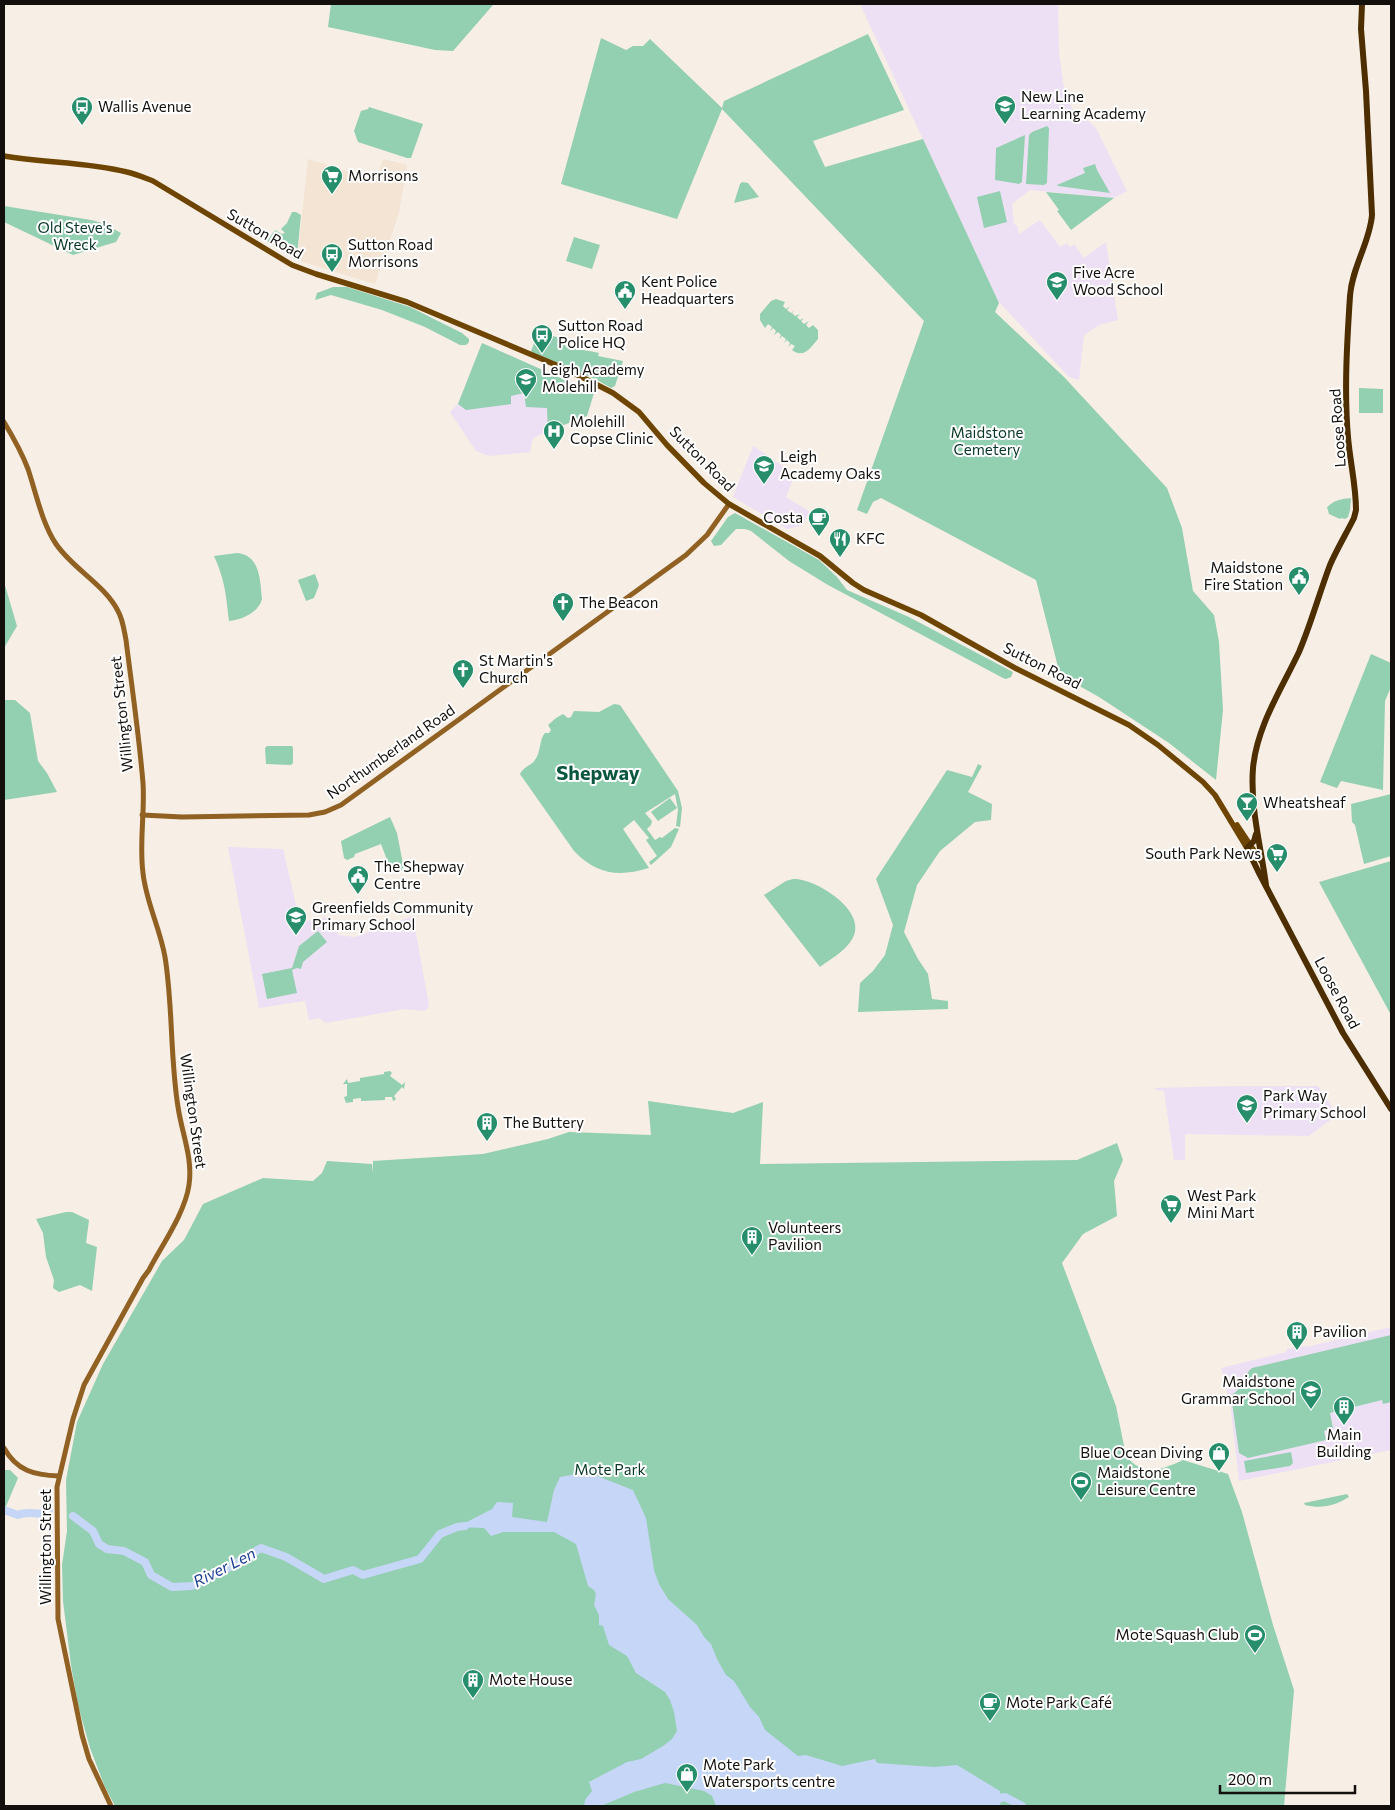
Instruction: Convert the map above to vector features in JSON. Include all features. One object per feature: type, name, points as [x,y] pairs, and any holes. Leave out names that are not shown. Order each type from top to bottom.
[{"type":"highway","name":"Loose Road","points":[[1362,4],[1361,29],[1372,214],[1371,228],[1350,294],[1347,431],[1356,510],[1354,518],[1331,564],[1299,651],[1272,705],[1258,742],[1253,770],[1256,838],[1249,846],[1266,885],[1343,1033],[1391,1110]]},
{"type":"highway","name":"Loose Road","points":[[1256,834],[1260,844],[1266,885]]},
{"type":"main road","name":"Sutton Road","points":[[4,156],[34,161],[101,167],[128,172],[153,181],[292,265],[407,302],[568,370],[613,393],[639,412],[667,445],[704,483],[729,504],[820,556],[864,590],[921,615],[1017,669],[1129,725],[1167,752],[1202,782],[1215,796],[1262,863]]},
{"type":"street","name":"Willington Street","points":[[4,422],[17,443],[46,523],[55,542],[68,560],[103,593],[117,610],[122,623],[126,640],[143,784],[143,874],[146,891],[165,956],[177,1099],[190,1164],[187,1196],[178,1217],[84,1385],[73,1419],[57,1487],[58,1619],[89,1759],[111,1806]]},
{"type":"street","name":"Northumberland Road","points":[[142,815],[182,817],[309,815],[325,812],[341,805],[686,555],[707,535],[729,504]]},
{"type":"street","points":[[4,1448],[12,1460],[22,1468],[37,1475],[59,1476]]},
{"type":"shaded area","name":"New Line Learning Academy","points":[[860,4],[1058,4],[1059,52],[1063,83],[1068,100],[1072,109],[1096,128],[1127,191],[1114,198],[1030,190],[1012,204],[1014,224],[1017,226],[1019,234],[1040,220],[1060,247],[1067,243],[1070,247],[1074,244],[1084,258],[1106,242],[1118,320],[1099,325],[1084,335],[1079,380],[1069,377],[998,301]]},
{"type":"shaded area","points":[[308,159],[376,180],[383,159],[407,165],[399,213],[375,284],[297,260]]},
{"type":"shaded area","name":"Leigh Academy Molehill","points":[[482,343],[594,393],[587,416],[533,438],[530,452],[489,456],[476,451],[450,412],[458,404]]},
{"type":"shaded area","name":"Leigh Academy Oaks","points":[[753,446],[795,474],[786,497],[809,511],[803,525],[787,529],[733,497]]},
{"type":"shaded area","name":"Greenfields Community Primary School","points":[[228,847],[283,849],[300,922],[330,917],[339,935],[355,937],[413,916],[429,1006],[427,1009],[424,1011],[404,1009],[326,1023],[319,1018],[309,1020],[305,1001],[259,1008]]},
{"type":"shaded area","name":"Park Way Primary School","points":[[1318,1086],[1337,1115],[1309,1136],[1185,1134],[1185,1160],[1174,1160],[1164,1091],[1156,1090],[1155,1088]]},
{"type":"shaded area","name":"Maidstone Grammar School","points":[[1391,1327],[1391,1450],[1239,1481],[1230,1402],[1221,1368],[1286,1352],[1287,1349],[1306,1347]]},
{"type":"green space","points":[[331,4],[493,5],[453,51],[435,50],[328,27]]},
{"type":"green space","name":"Maidstone Cemetery","points":[[868,34],[904,110],[813,141],[825,167],[923,139],[999,303],[995,312],[1064,377],[1167,488],[1182,528],[1193,591],[1214,615],[1219,642],[1223,710],[1216,780],[1169,743],[1099,697],[1060,675],[1036,580],[881,498],[873,502],[867,514],[857,510],[924,321],[722,109],[677,219],[561,184],[601,38],[626,50],[633,46],[643,46],[650,39],[722,108],[724,101]]},
{"type":"green space","points":[[369,107],[423,124],[411,158],[358,142],[354,131],[361,111]]},
{"type":"green space","points":[[1047,126],[1049,128],[1047,183],[1044,185],[1026,184],[1029,135]]},
{"type":"green space","points":[[1025,135],[1022,182],[1019,184],[995,180],[996,148]]},
{"type":"green space","points":[[1095,164],[1110,193],[1057,185],[1085,173],[1083,168]]},
{"type":"green space","points":[[742,182],[748,183],[759,197],[734,203]]},
{"type":"green space","points":[[1000,191],[1007,222],[984,228],[977,197]]},
{"type":"green space","points":[[1046,192],[1114,198],[1071,230]]},
{"type":"green space","name":"Old Steve's Wreck","points":[[4,206],[91,220],[102,223],[121,233],[116,242],[73,255],[4,222]]},
{"type":"green space","points":[[292,212],[301,215],[297,256],[267,241],[275,230],[282,234],[285,233],[281,229],[287,223]]},
{"type":"green space","points":[[574,237],[600,245],[592,269],[566,261]]},
{"type":"green space","points":[[333,287],[347,287],[410,307],[462,333],[469,339],[469,342],[466,345],[460,345],[425,327],[382,310],[331,295],[315,300],[317,293]]},
{"type":"green space","points":[[776,299],[785,302],[783,306],[786,309],[790,306],[787,310],[791,313],[795,310],[792,313],[795,316],[800,314],[797,317],[800,320],[804,318],[801,321],[804,324],[809,321],[806,325],[809,328],[813,325],[818,330],[818,339],[803,353],[792,350],[795,346],[791,344],[788,347],[790,343],[787,340],[784,343],[786,339],[782,336],[779,339],[781,335],[778,332],[774,335],[776,331],[773,328],[770,332],[772,327],[768,324],[765,328],[760,320],[760,314],[771,301]]},
{"type":"green space","points":[[539,331],[562,339],[566,347],[599,353],[598,356],[623,361],[615,386],[611,388],[597,380],[533,353],[531,351]]},
{"type":"green space","points":[[482,343],[594,393],[587,416],[548,431],[547,408],[526,407],[524,393],[511,396],[511,404],[466,410],[458,404]]},
{"type":"green space","points":[[1359,388],[1383,389],[1383,413],[1359,413]]},
{"type":"green space","points":[[1351,498],[1348,517],[1340,519],[1329,514],[1327,507],[1338,500]]},
{"type":"green space","points":[[735,513],[819,560],[837,577],[847,590],[909,617],[1013,672],[1011,677],[1003,678],[828,585],[789,561],[751,531],[736,529],[721,545],[714,546],[711,541],[728,517]]},
{"type":"green space","points":[[237,553],[245,555],[254,563],[259,576],[262,599],[254,611],[239,619],[229,621],[223,580],[214,556]]},
{"type":"green space","points":[[315,574],[319,585],[314,598],[306,601],[298,580]]},
{"type":"green space","points":[[4,582],[17,626],[4,648]]},
{"type":"green space","points":[[1371,654],[1391,663],[1391,687],[1385,701],[1383,790],[1341,781],[1337,788],[1320,782]]},
{"type":"green space","points":[[4,700],[15,700],[30,713],[38,761],[57,792],[4,800]]},
{"type":"green space","points":[[614,704],[620,705],[678,791],[682,808],[680,827],[676,826],[678,810],[675,794],[645,813],[652,821],[647,829],[655,840],[660,837],[662,838],[675,828],[679,829],[671,847],[651,865],[649,862],[657,856],[646,840],[649,838],[634,820],[623,829],[649,868],[628,873],[609,872],[600,869],[591,865],[574,851],[520,774],[535,760],[543,736],[551,730],[548,725],[556,718],[563,714],[568,718],[571,717],[574,711],[599,712]]},
{"type":"green space","points":[[267,746],[292,746],[293,763],[291,765],[266,764],[265,748]]},
{"type":"green space","points":[[978,764],[982,766],[968,792],[992,804],[991,820],[975,822],[940,851],[917,885],[904,932],[928,974],[932,999],[948,1001],[948,1009],[858,1012],[860,983],[873,971],[885,955],[893,925],[876,879],[947,770],[972,777]]},
{"type":"green space","points":[[1391,794],[1391,856],[1364,864],[1355,825],[1352,822],[1351,804]]},
{"type":"green space","points":[[670,798],[677,808],[658,821],[651,812]]},
{"type":"green space","points":[[390,817],[397,833],[404,869],[392,873],[381,844],[355,854],[354,857],[347,860],[344,858],[341,841]]},
{"type":"green space","points":[[1391,861],[1391,1015],[1319,882]]},
{"type":"green space","points":[[793,879],[812,883],[834,896],[851,913],[855,923],[855,932],[850,943],[820,967],[764,895],[786,881]]},
{"type":"green space","points":[[318,931],[327,942],[303,962],[301,969],[292,970],[297,993],[267,999],[262,974],[292,968],[299,946]]},
{"type":"green space","points":[[390,1071],[392,1073],[390,1076],[402,1085],[405,1082],[404,1089],[402,1087],[394,1096],[395,1100],[393,1101],[392,1097],[385,1097],[385,1100],[361,1101],[361,1098],[353,1099],[353,1102],[346,1103],[344,1097],[347,1096],[347,1084],[343,1084],[347,1079],[348,1083],[360,1081],[360,1078],[384,1074],[384,1072]]},
{"type":"green space","name":"Mote Park","points":[[648,1101],[733,1113],[763,1102],[760,1164],[1077,1160],[1117,1143],[1123,1160],[1114,1181],[1117,1216],[1083,1234],[1062,1263],[1116,1406],[1126,1456],[1132,1463],[1146,1469],[1160,1469],[1183,1460],[1228,1474],[1242,1512],[1273,1625],[1294,1690],[1284,1806],[115,1806],[105,1787],[90,1748],[78,1705],[71,1665],[63,1601],[62,1565],[67,1531],[66,1480],[77,1422],[103,1364],[162,1261],[184,1240],[203,1204],[263,1178],[313,1181],[322,1173],[327,1161],[372,1164],[373,1173],[373,1161],[483,1154],[548,1139],[569,1132],[651,1135]]},
{"type":"green space","points":[[72,1212],[89,1220],[86,1243],[97,1247],[92,1291],[80,1285],[59,1292],[53,1288],[54,1280],[46,1257],[43,1233],[36,1219]]},
{"type":"green space","name":"Maidstone Grammar School","points":[[1391,1335],[1391,1402],[1383,1404],[1382,1400],[1330,1413],[1333,1428],[1324,1431],[1326,1440],[1248,1458],[1239,1453],[1231,1395],[1238,1390],[1252,1368]]},
{"type":"green space","points":[[1291,1452],[1293,1463],[1290,1466],[1246,1473],[1244,1461]]},
{"type":"green space","points":[[4,1470],[10,1470],[18,1478],[4,1511]]},
{"type":"green space","points":[[1347,1494],[1349,1497],[1328,1506],[1317,1507],[1305,1505],[1304,1503]]},
{"type":"water","points":[[587,1472],[633,1490],[646,1518],[654,1570],[659,1584],[668,1599],[697,1625],[711,1644],[726,1675],[734,1681],[750,1707],[759,1717],[765,1730],[798,1756],[806,1755],[842,1766],[875,1759],[877,1763],[934,1767],[957,1765],[1000,1791],[1000,1806],[716,1806],[712,1796],[704,1791],[665,1783],[634,1792],[601,1806],[584,1806],[585,1800],[592,1791],[589,1782],[627,1762],[641,1759],[672,1739],[677,1731],[670,1700],[665,1692],[636,1673],[627,1656],[609,1645],[603,1626],[599,1625],[599,1615],[594,1605],[596,1594],[588,1586],[576,1544],[554,1532],[503,1532],[491,1536],[484,1528],[457,1527],[492,1509],[497,1502],[513,1503],[512,1517],[547,1522],[554,1490],[560,1477]]},
{"type":"waterway","name":"River Len","points":[[4,1510],[18,1515],[49,1512]]},
{"type":"waterway","name":"River Len","points":[[73,1516],[93,1531],[99,1544],[107,1549],[124,1551],[145,1562],[151,1575],[172,1587],[192,1586],[228,1568],[261,1548],[286,1557],[324,1579],[353,1570],[363,1575],[420,1559],[440,1534],[465,1526]]},
{"type":"waterway","name":"River Len","points":[[1001,1798],[1005,1797],[1022,1806]]},
{"type":"place","name":"New Line Learning Academy","points":[[1005,125]]},
{"type":"place","name":"Wallis Avenue","points":[[82,126]]},
{"type":"place","name":"Morrisons","points":[[332,195]]},
{"type":"place","name":"Sutton Road Morrisons","points":[[332,273]]},
{"type":"place","name":"Five Acre Wood School","points":[[1057,301]]},
{"type":"place","name":"Kent Police Headquarters","points":[[625,310]]},
{"type":"place","name":"Sutton Road Police HQ","points":[[542,354]]},
{"type":"place","name":"Leigh Academy Molehill","points":[[526,398]]},
{"type":"place","name":"Molehill Copse Clinic","points":[[554,450]]},
{"type":"place","name":"Leigh Academy Oaks","points":[[764,485]]},
{"type":"place","name":"Costa","points":[[819,537]]},
{"type":"place","name":"KFC","points":[[840,558]]},
{"type":"place","name":"Maidstone Fire Station","points":[[1299,596]]},
{"type":"place","name":"The Beacon","points":[[563,622]]},
{"type":"place","name":"St Martin's Church","points":[[463,689]]},
{"type":"place","name":"Wheatsheaf","points":[[1247,822]]},
{"type":"place","name":"South Park News","points":[[1277,873]]},
{"type":"place","name":"The Shepway Centre","points":[[358,895]]},
{"type":"place","name":"Greenfields Community Primary School","points":[[296,936]]},
{"type":"place","name":"Park Way Primary School","points":[[1247,1124]]},
{"type":"place","name":"The Buttery","points":[[487,1142]]},
{"type":"place","name":"West Park Mini Mart","points":[[1171,1224]]},
{"type":"place","name":"Volunteers Pavilion","points":[[752,1256]]},
{"type":"place","name":"Pavilion","points":[[1297,1351]]},
{"type":"place","name":"Maidstone Grammar School","points":[[1311,1410]]},
{"type":"place","name":"Main Building","points":[[1344,1426]]},
{"type":"place","name":"Blue Ocean Diving","points":[[1219,1472]]},
{"type":"place","name":"Maidstone Leisure Centre","points":[[1081,1501]]},
{"type":"place","name":"Mote Squash Club","points":[[1255,1654]]},
{"type":"place","name":"Mote House","points":[[473,1699]]},
{"type":"place","name":"Mote Park Café","points":[[990,1722]]},
{"type":"place","name":"Mote Park Watersports centre","points":[[687,1793]]},
{"type":"district","name":"Shepway","points":[[598,773]]}]
